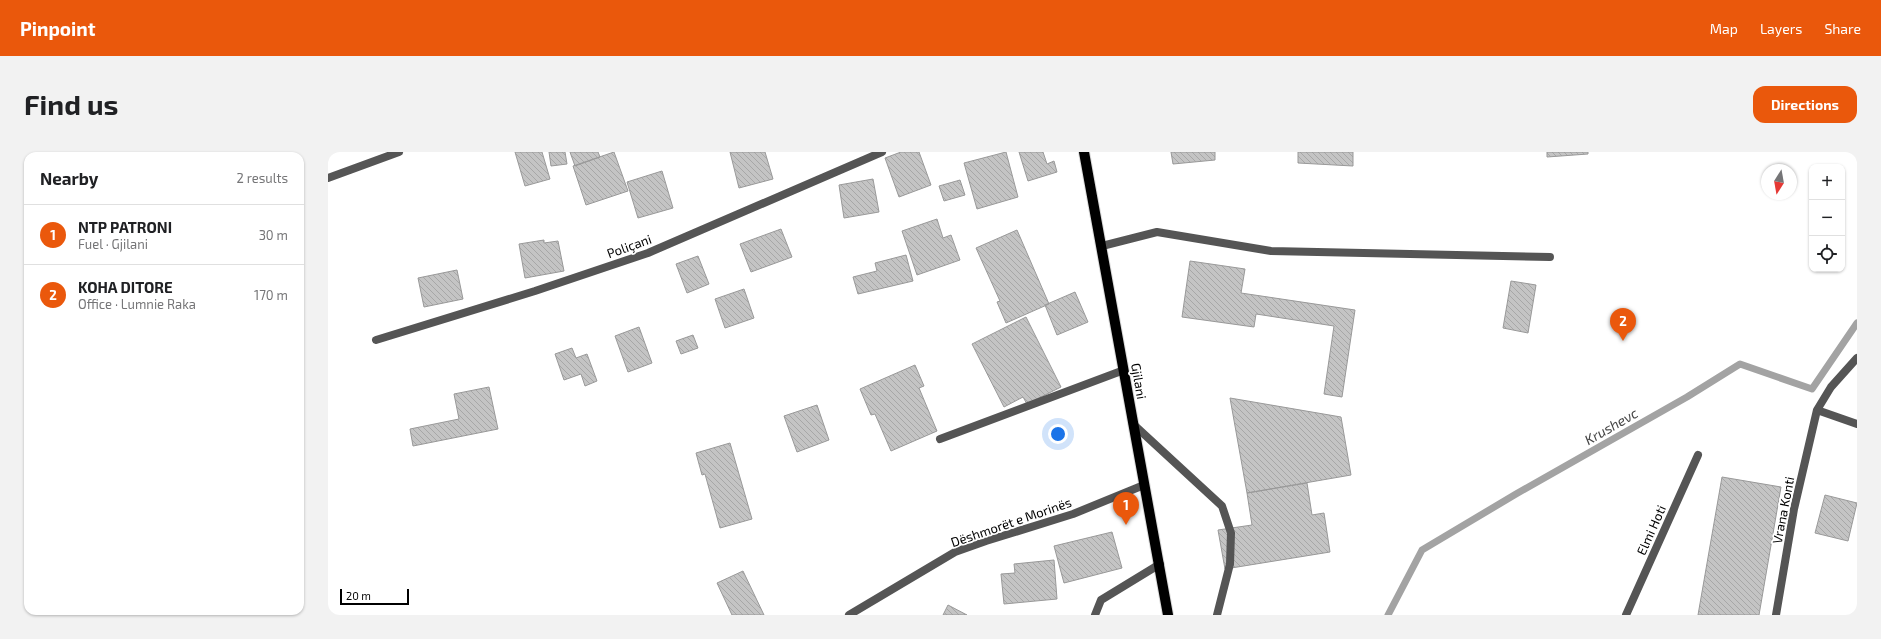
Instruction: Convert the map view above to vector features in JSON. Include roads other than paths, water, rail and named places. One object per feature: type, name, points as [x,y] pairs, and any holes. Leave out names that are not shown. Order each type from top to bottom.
[{"type":"main road","name":"Gjilani","points":[[1084,152],[1144,485],[1160,564],[1168,615]]},
{"type":"street","points":[[328,178],[399,152]]},
{"type":"street","name":"Poliçani","points":[[376,340],[535,291],[648,253],[882,152]]},
{"type":"street","points":[[1102,246],[1157,232],[1271,251],[1550,257]]},
{"type":"street","name":"Vrana Konti","points":[[1776,615],[1794,509],[1817,410],[1831,387],[1857,358]]},
{"type":"street","points":[[940,439],[1124,370]]},
{"type":"street","points":[[1817,410],[1857,424]]},
{"type":"street","points":[[1133,424],[1222,506],[1231,533],[1230,564],[1217,615]]},
{"type":"street","name":"Elmi Hoti","points":[[1626,615],[1698,455]]},
{"type":"street","name":"Dëshmorët e Morinës","points":[[849,615],[956,552],[1073,514],[1144,485]]},
{"type":"street","points":[[1095,615],[1102,600],[1160,564]]},
{"type":"waterway","name":"Krushevc","points":[[1388,615],[1422,550],[1516,494],[1687,397],[1740,364],[1812,389],[1857,323]]},
{"type":"place","name":"KOHA DITORE","points":[[1623,341]]},
{"type":"place","name":"NTP PATRONI","points":[[1126,525]]}]
